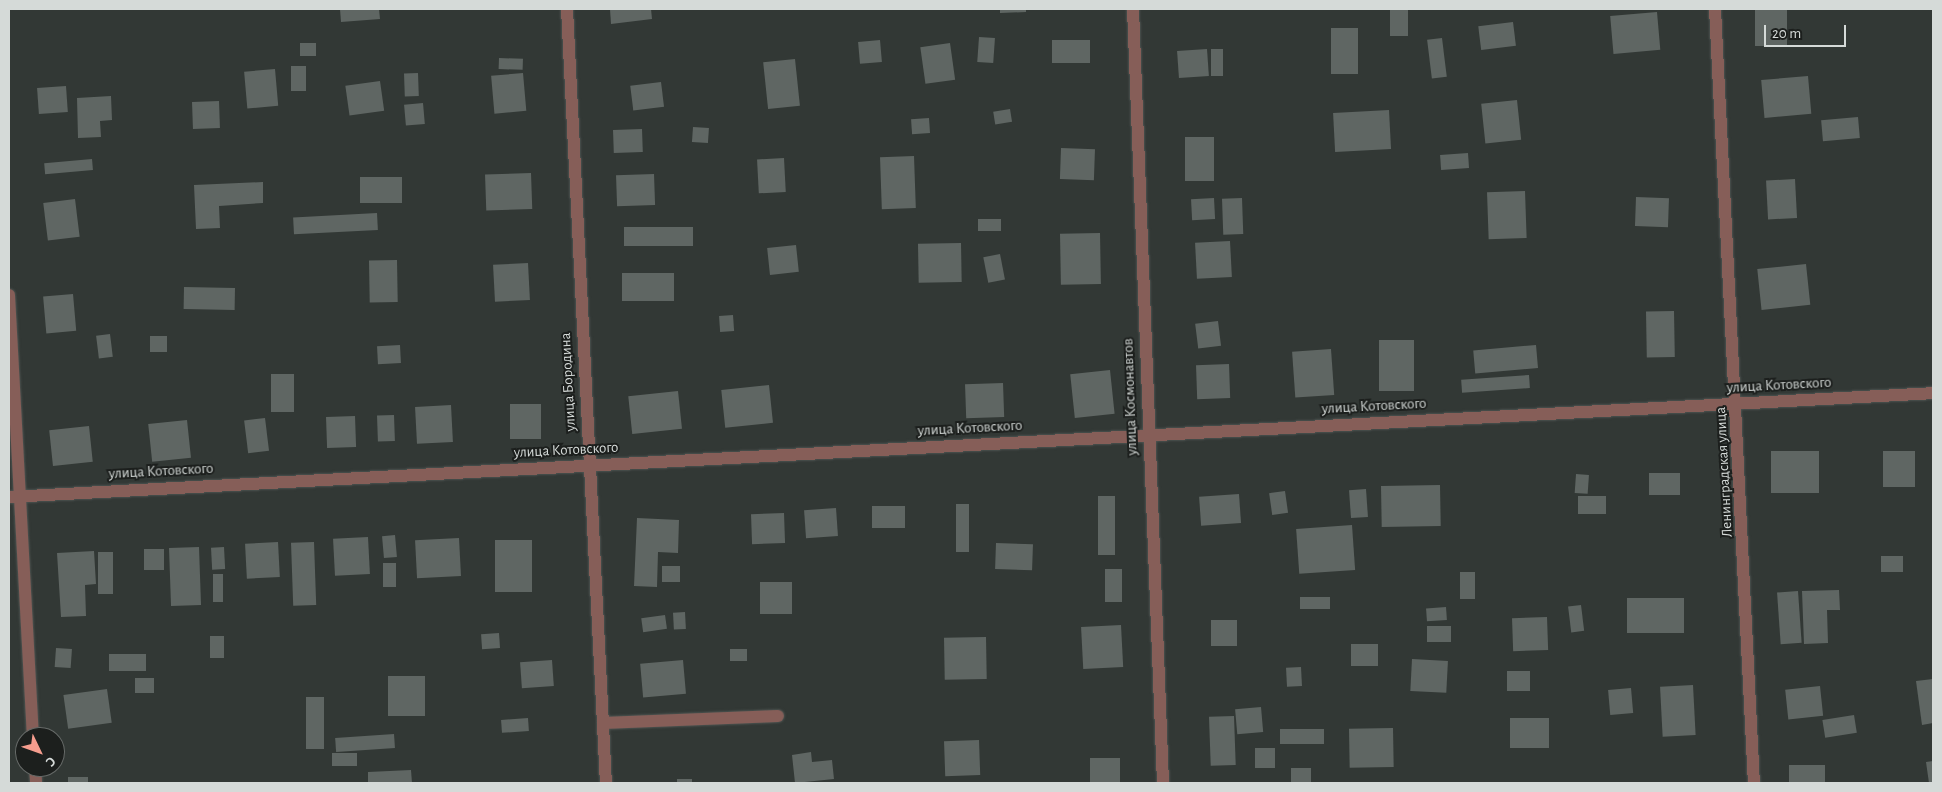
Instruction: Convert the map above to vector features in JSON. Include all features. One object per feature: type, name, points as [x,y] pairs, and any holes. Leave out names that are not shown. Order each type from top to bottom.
[{"type":"street","name":"улица Бородина","points":[[566,9],[588,465],[606,783]]},
{"type":"street","name":"улица Космонавтов","points":[[1133,9],[1147,435],[1163,783]]},
{"type":"street","name":"Ленинградская улица","points":[[1715,9],[1737,404],[1754,783]]},
{"type":"street","points":[[9,296],[14,496],[32,727]]},
{"type":"street","name":"улица Котовского","points":[[14,496],[1933,393]]},
{"type":"street","points":[[602,723],[778,716]]},
{"type":"building","points":[[340,9],[379,9],[380,19],[341,22]]},
{"type":"building","points":[[610,9],[651,9],[652,19],[611,24]]},
{"type":"building","points":[[1000,9],[1026,9],[1026,12],[1000,13]]},
{"type":"building","points":[[1390,9],[1408,9],[1408,36],[1390,36]]},
{"type":"building","points":[[1755,9],[1787,9],[1787,46],[1755,46]]},
{"type":"building","points":[[1657,12],[1660,50],[1613,54],[1610,16]]},
{"type":"building","points":[[1513,22],[1516,46],[1481,50],[1478,26]]},
{"type":"building","points":[[1331,28],[1358,28],[1358,74],[1331,74]]},
{"type":"building","points":[[979,37],[995,38],[993,63],[977,62]]},
{"type":"building","points":[[1442,38],[1447,77],[1432,79],[1427,40]]},
{"type":"building","points":[[880,40],[882,62],[860,64],[858,42]]},
{"type":"building","points":[[1052,40],[1090,40],[1090,63],[1052,63]]},
{"type":"building","points":[[300,43],[316,43],[316,56],[300,56]]},
{"type":"building","points":[[950,43],[955,80],[925,84],[920,47]]},
{"type":"building","points":[[1207,49],[1209,76],[1179,78],[1177,51]]},
{"type":"building","points":[[1211,49],[1223,49],[1223,76],[1211,76]]},
{"type":"building","points":[[499,58],[523,59],[523,70],[499,69]]},
{"type":"building","points":[[795,59],[800,106],[768,109],[763,62]]},
{"type":"building","points":[[291,66],[306,66],[306,91],[291,91]]},
{"type":"building","points":[[275,69],[278,106],[247,109],[244,72]]},
{"type":"building","points":[[404,73],[418,73],[419,96],[405,96]]},
{"type":"building","points":[[523,73],[526,111],[494,114],[491,76]]},
{"type":"building","points":[[1808,76],[1811,114],[1764,118],[1761,80]]},
{"type":"building","points":[[380,81],[384,111],[350,116],[345,86]]},
{"type":"building","points":[[661,82],[664,107],[633,111],[630,86]]},
{"type":"building","points":[[66,86],[68,112],[39,114],[37,88]]},
{"type":"building","points":[[111,96],[112,120],[100,121],[101,137],[78,138],[77,98]]},
{"type":"building","points":[[1517,100],[1521,140],[1485,144],[1481,104]]},
{"type":"building","points":[[219,101],[220,128],[193,129],[192,102]]},
{"type":"building","points":[[423,103],[425,124],[406,126],[404,105]]},
{"type":"building","points":[[1010,109],[1012,122],[995,124],[993,112]]},
{"type":"building","points":[[1389,110],[1391,149],[1335,152],[1333,113]]},
{"type":"building","points":[[1858,117],[1860,138],[1823,141],[1821,120]]},
{"type":"building","points":[[929,118],[930,133],[912,134],[911,119]]},
{"type":"building","points":[[693,127],[709,128],[708,143],[692,142]]},
{"type":"building","points":[[642,129],[643,152],[614,153],[613,130]]},
{"type":"building","points":[[1185,137],[1214,137],[1214,181],[1185,181]]},
{"type":"building","points":[[1061,148],[1095,149],[1094,180],[1060,179]]},
{"type":"building","points":[[1468,153],[1469,168],[1441,170],[1440,155]]},
{"type":"building","points":[[914,156],[916,208],[882,209],[880,157]]},
{"type":"building","points":[[784,158],[786,192],[759,193],[757,159]]},
{"type":"building","points":[[92,159],[93,170],[45,174],[44,163]]},
{"type":"building","points":[[531,173],[532,209],[486,211],[485,175]]},
{"type":"building","points":[[654,174],[655,205],[617,206],[616,175]]},
{"type":"building","points":[[360,177],[402,177],[402,203],[360,203]]},
{"type":"building","points":[[1795,179],[1797,218],[1768,219],[1766,181]]},
{"type":"building","points":[[263,182],[263,203],[219,206],[220,228],[196,229],[194,185]]},
{"type":"building","points":[[1525,191],[1527,238],[1489,239],[1487,192]]},
{"type":"building","points":[[1636,197],[1669,198],[1668,227],[1635,226]]},
{"type":"building","points":[[1214,198],[1215,219],[1192,220],[1191,199]]},
{"type":"building","points":[[1242,198],[1243,234],[1223,235],[1222,199]]},
{"type":"building","points":[[75,199],[80,237],[48,241],[43,203]]},
{"type":"building","points":[[377,213],[378,230],[294,234],[293,217]]},
{"type":"building","points":[[978,219],[1001,219],[1001,231],[978,231]]},
{"type":"building","points":[[624,227],[693,227],[693,246],[624,246]]},
{"type":"building","points":[[1100,233],[1101,284],[1061,285],[1060,234]]},
{"type":"building","points":[[1230,241],[1232,277],[1197,279],[1195,243]]},
{"type":"building","points":[[961,243],[962,282],[919,283],[918,244]]},
{"type":"building","points":[[796,245],[799,272],[770,275],[767,248]]},
{"type":"building","points":[[1000,254],[1005,280],[988,283],[983,257]]},
{"type":"building","points":[[369,260],[397,260],[398,302],[370,302]]},
{"type":"building","points":[[528,263],[530,300],[495,302],[493,265]]},
{"type":"building","points":[[1806,264],[1810,305],[1762,310],[1757,269]]},
{"type":"building","points":[[622,273],[674,273],[674,301],[622,301]]},
{"type":"building","points":[[184,287],[235,288],[235,310],[184,309]]},
{"type":"building","points":[[73,294],[76,331],[46,333],[43,297]]},
{"type":"building","points":[[1646,311],[1674,311],[1675,357],[1647,357]]},
{"type":"building","points":[[733,315],[734,331],[720,332],[719,316]]},
{"type":"building","points":[[1218,321],[1221,346],[1198,349],[1195,324]]},
{"type":"building","points":[[110,334],[113,357],[99,359],[96,336]]},
{"type":"building","points":[[150,336],[167,336],[167,352],[150,352]]},
{"type":"building","points":[[1379,340],[1414,340],[1414,391],[1379,391]]},
{"type":"building","points":[[400,345],[401,363],[378,364],[377,346]]},
{"type":"building","points":[[1536,345],[1538,368],[1475,373],[1473,350]]},
{"type":"building","points":[[1331,349],[1334,395],[1295,398],[1292,352]]},
{"type":"building","points":[[1229,364],[1230,398],[1197,399],[1196,365]]},
{"type":"building","points":[[1110,370],[1115,414],[1075,418],[1070,374]]},
{"type":"building","points":[[271,374],[294,374],[294,412],[271,412]]},
{"type":"building","points":[[1529,375],[1530,388],[1462,393],[1461,380]]},
{"type":"building","points":[[1003,383],[1004,417],[966,418],[965,384]]},
{"type":"building","points":[[769,385],[773,423],[725,428],[721,390]]},
{"type":"building","points":[[678,391],[682,429],[632,434],[628,396]]},
{"type":"building","points":[[510,404],[541,404],[541,439],[510,439]]},
{"type":"building","points":[[451,405],[453,442],[417,444],[415,407]]},
{"type":"building","points":[[394,415],[395,441],[378,442],[377,416]]},
{"type":"building","points":[[355,416],[356,447],[327,448],[326,417]]},
{"type":"building","points":[[265,418],[269,451],[248,453],[244,421]]},
{"type":"building","points":[[187,420],[191,458],[152,462],[148,424]]},
{"type":"building","points":[[89,426],[93,462],[53,466],[49,430]]},
{"type":"building","points":[[1771,451],[1819,451],[1819,493],[1771,493]]},
{"type":"building","points":[[1883,451],[1915,451],[1915,487],[1883,487]]},
{"type":"building","points":[[1649,473],[1680,473],[1680,495],[1649,495]]},
{"type":"building","points":[[1576,474],[1589,475],[1588,494],[1575,493]]},
{"type":"building","points":[[1440,485],[1441,526],[1382,527],[1381,486]]},
{"type":"building","points":[[1366,489],[1368,517],[1351,518],[1349,490]]},
{"type":"building","points":[[1285,491],[1288,513],[1272,515],[1269,493]]},
{"type":"building","points":[[1239,494],[1241,523],[1201,526],[1199,497]]},
{"type":"building","points":[[1098,496],[1115,496],[1115,555],[1098,555]]},
{"type":"building","points":[[1578,496],[1606,496],[1606,514],[1578,514]]},
{"type":"building","points":[[956,504],[969,504],[969,552],[956,552]]},
{"type":"building","points":[[872,506],[905,506],[905,528],[872,528]]},
{"type":"building","points":[[836,508],[838,536],[806,538],[804,510]]},
{"type":"building","points":[[784,513],[785,543],[752,544],[751,514]]},
{"type":"building","points":[[637,518],[679,520],[678,553],[658,552],[657,587],[634,586]]},
{"type":"building","points":[[1352,525],[1355,570],[1299,574],[1296,529]]},
{"type":"building","points":[[395,535],[397,557],[384,558],[382,536]]},
{"type":"building","points":[[368,537],[370,574],[335,576],[333,539]]},
{"type":"building","points":[[459,538],[461,576],[417,578],[415,540]]},
{"type":"building","points":[[495,540],[532,540],[532,592],[495,592]]},
{"type":"building","points":[[278,542],[280,577],[247,579],[245,544]]},
{"type":"building","points":[[314,542],[316,605],[293,606],[291,543]]},
{"type":"building","points":[[996,543],[1033,544],[1032,570],[995,569]]},
{"type":"building","points":[[199,547],[201,605],[171,606],[169,548]]},
{"type":"building","points":[[224,547],[225,569],[212,570],[211,548]]},
{"type":"building","points":[[144,549],[164,549],[164,570],[144,570]]},
{"type":"building","points":[[94,551],[96,584],[85,585],[86,616],[61,617],[57,553]]},
{"type":"building","points":[[98,552],[113,552],[113,594],[98,594]]},
{"type":"building","points":[[1881,556],[1903,556],[1903,572],[1881,572]]},
{"type":"building","points":[[383,563],[396,563],[396,587],[383,587]]},
{"type":"building","points":[[662,566],[680,566],[680,582],[662,582]]},
{"type":"building","points":[[1105,569],[1122,569],[1122,602],[1105,602]]},
{"type":"building","points":[[1460,572],[1475,572],[1475,599],[1460,599]]},
{"type":"building","points":[[213,574],[223,574],[223,602],[213,602]]},
{"type":"building","points":[[760,582],[792,582],[792,614],[760,614]]},
{"type":"building","points":[[1839,590],[1840,610],[1827,610],[1828,643],[1804,644],[1802,591]]},
{"type":"building","points":[[1798,591],[1802,643],[1781,644],[1777,592]]},
{"type":"building","points":[[1300,597],[1330,597],[1330,609],[1300,609]]},
{"type":"building","points":[[1627,598],[1684,598],[1684,633],[1627,633]]},
{"type":"building","points":[[1581,605],[1584,631],[1571,632],[1568,607]]},
{"type":"building","points":[[1446,607],[1447,620],[1427,621],[1426,608]]},
{"type":"building","points":[[685,612],[686,629],[674,630],[673,613]]},
{"type":"building","points":[[665,615],[667,629],[643,632],[641,618]]},
{"type":"building","points":[[1547,617],[1548,650],[1513,651],[1512,618]]},
{"type":"building","points":[[1211,620],[1237,620],[1237,646],[1211,646]]},
{"type":"building","points":[[1121,625],[1123,667],[1083,669],[1081,627]]},
{"type":"building","points":[[1427,626],[1451,626],[1451,642],[1427,642]]},
{"type":"building","points":[[499,633],[500,648],[482,649],[481,634]]},
{"type":"building","points":[[210,636],[224,636],[224,658],[210,658]]},
{"type":"building","points":[[986,637],[987,679],[945,680],[944,638]]},
{"type":"building","points":[[1351,644],[1378,644],[1378,666],[1351,666]]},
{"type":"building","points":[[56,648],[72,649],[71,668],[55,667]]},
{"type":"building","points":[[730,649],[747,649],[747,661],[730,661]]},
{"type":"building","points":[[109,654],[146,654],[146,671],[109,671]]},
{"type":"building","points":[[1412,659],[1448,661],[1446,693],[1410,691]]},
{"type":"building","points":[[552,660],[554,686],[522,688],[520,662]]},
{"type":"building","points":[[683,660],[686,694],[643,698],[640,664]]},
{"type":"building","points":[[1301,667],[1302,686],[1287,687],[1286,668]]},
{"type":"building","points":[[1507,671],[1530,671],[1530,691],[1507,691]]},
{"type":"building","points":[[388,676],[425,676],[425,716],[388,716]]},
{"type":"building","points":[[135,678],[154,678],[154,693],[135,693]]},
{"type":"building","points":[[1933,679],[1933,723],[1922,725],[1916,681]]},
{"type":"building","points":[[1693,685],[1696,735],[1663,737],[1660,687]]},
{"type":"building","points":[[1820,686],[1823,716],[1788,719],[1785,690]]},
{"type":"building","points":[[1631,688],[1633,713],[1610,715],[1608,690]]},
{"type":"building","points":[[107,689],[112,723],[68,729],[63,695]]},
{"type":"building","points":[[306,697],[324,697],[324,749],[306,749]]},
{"type":"building","points":[[1261,707],[1263,732],[1237,734],[1235,709]]},
{"type":"building","points":[[1854,715],[1857,733],[1825,738],[1822,720]]},
{"type":"building","points":[[1234,716],[1236,765],[1211,766],[1209,717]]},
{"type":"building","points":[[528,718],[529,731],[502,733],[501,720]]},
{"type":"building","points":[[1510,718],[1549,718],[1549,748],[1510,748]]},
{"type":"building","points":[[1393,728],[1394,767],[1350,768],[1349,729]]},
{"type":"building","points":[[1280,729],[1324,729],[1324,744],[1280,744]]},
{"type":"building","points":[[394,734],[395,748],[336,752],[335,738]]},
{"type":"building","points":[[979,740],[980,775],[945,776],[944,741]]},
{"type":"building","points":[[1255,748],[1275,748],[1275,768],[1255,768]]},
{"type":"building","points":[[811,752],[812,762],[832,760],[834,779],[795,783],[792,755]]},
{"type":"building","points":[[332,753],[357,753],[357,766],[332,766]]},
{"type":"building","points":[[1090,758],[1120,758],[1120,783],[1090,783]]},
{"type":"building","points":[[1933,761],[1933,783],[1929,783],[1926,762]]},
{"type":"building","points":[[1789,765],[1825,765],[1825,783],[1789,783]]},
{"type":"building","points":[[1291,768],[1311,768],[1311,782],[1291,782]]},
{"type":"building","points":[[411,770],[412,783],[368,783],[368,772]]},
{"type":"building","points":[[68,777],[88,777],[88,783],[68,783]]},
{"type":"building","points":[[677,779],[692,779],[692,783],[677,783]]}]
